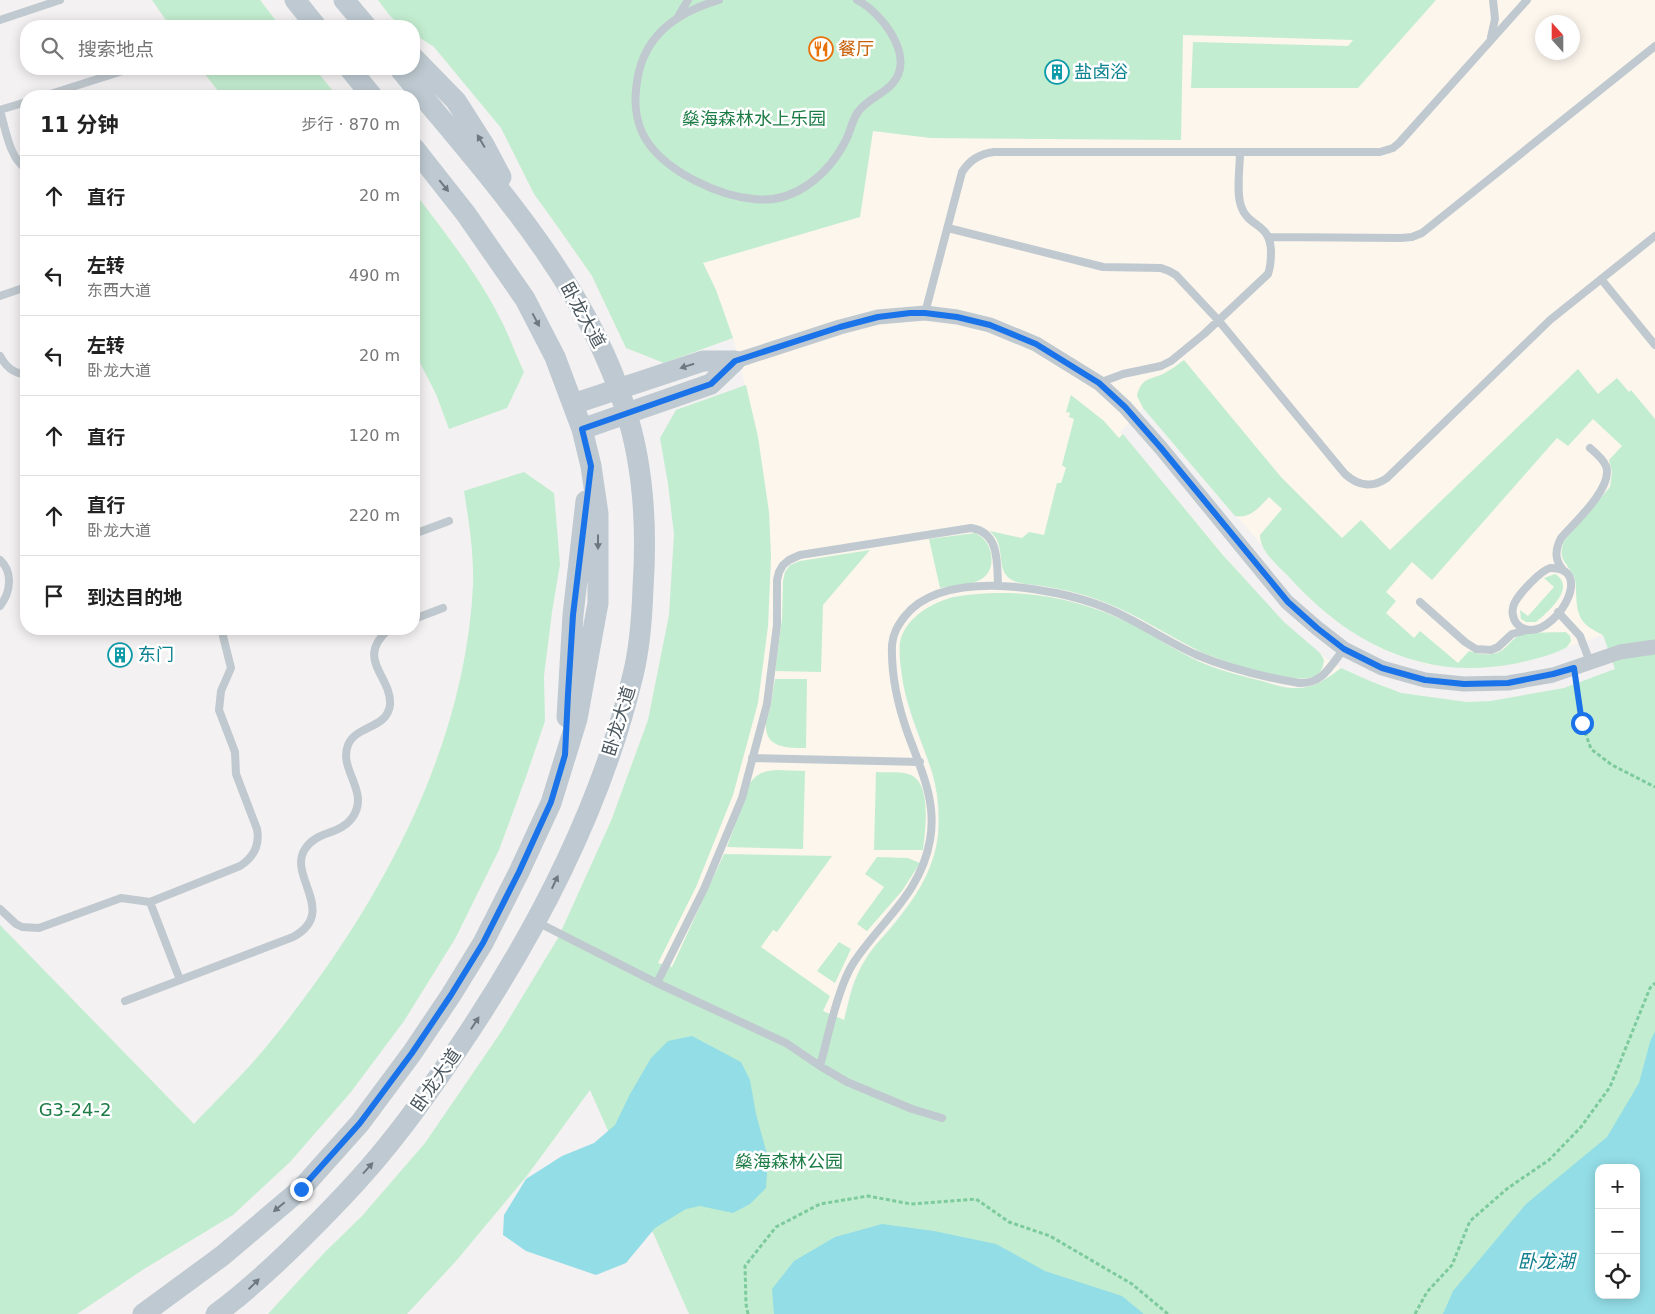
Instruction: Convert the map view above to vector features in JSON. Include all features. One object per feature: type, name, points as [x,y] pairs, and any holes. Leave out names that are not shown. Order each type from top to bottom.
[{"type":"main road","points":[[295,0],[311,20]]},
{"type":"main road","points":[[344,0],[362,20]]},
{"type":"main road","points":[[420,64],[456,101],[484,145],[530,230]]},
{"type":"main road","points":[[355,75],[367,90]]},
{"type":"main road","name":"卧龙大道","points":[[405,75],[417,90]]},
{"type":"main road","name":"卧龙大道","points":[[216,1314],[245,1292],[325,1216],[387,1147],[439,1078],[516,958],[536,921],[587,814],[617,733],[634,672],[642,619],[645,554],[643,496],[634,442],[619,388],[596,335],[562,277],[530,230],[420,94]]},
{"type":"main road","points":[[420,156],[466,214],[524,299],[555,356],[582,429],[711,384],[735,361]]},
{"type":"main road","points":[[573,404],[703,360],[735,361]]},
{"type":"main road","name":"卧龙大道","points":[[143,1314],[222,1256],[301,1189],[360,1123],[412,1053],[451,995],[483,943],[519,872],[551,802],[565,755],[573,615],[591,466],[582,429]]},
{"type":"street","points":[[735,361],[840,327],[878,317],[925,313],[957,317],[990,325],[1036,344],[1099,383],[1125,407],[1161,448],[1288,602],[1344,649],[1382,668],[1425,680],[1464,684],[1508,683],[1553,674],[1620,652],[1655,647]]},
{"type":"lane","points":[[0,20],[60,0]]},
{"type":"lane","points":[[676,19],[688,0]]},
{"type":"lane","points":[[719,0],[694,9],[676,19],[659,33],[651,43],[638,69],[635,100],[636,115],[649,144],[671,166],[685,176],[700,183],[740,197],[755,200],[776,199],[793,194],[819,176],[839,153],[857,113],[869,100],[893,83],[898,74],[901,64],[898,46],[885,24],[866,5],[857,0]]},
{"type":"lane","points":[[1489,43],[1495,18],[1493,0]]},
{"type":"lane","points":[[925,313],[962,172],[971,161],[983,153],[1380,152],[1393,148],[1527,0]]},
{"type":"lane","points":[[1269,237],[1412,238],[1422,233],[1655,46]]},
{"type":"lane","points":[[63,90],[110,75]]},
{"type":"lane","points":[[20,104],[0,111],[13,153],[20,164]]},
{"type":"lane","points":[[1099,383],[1123,374],[1161,366],[1171,361],[1219,320],[1268,274],[1271,261],[1269,237],[1266,232],[1244,213],[1239,198],[1240,152]]},
{"type":"lane","points":[[948,228],[1103,267],[1161,268],[1176,275],[1219,320],[1353,482],[1371,485],[1381,483],[1387,478],[1550,320],[1654,240]]},
{"type":"lane","points":[[1601,279],[1655,345]]},
{"type":"lane","points":[[0,296],[20,289]]},
{"type":"lane","points":[[0,356],[10,369],[20,374]]},
{"type":"lane","points":[[1420,602],[1465,642],[1476,649],[1491,650],[1498,647],[1512,634],[1544,627],[1567,603],[1570,595],[1571,582],[1558,563],[1557,546],[1599,494],[1607,480],[1606,466],[1590,448]]},
{"type":"lane","points":[[420,532],[449,521]]},
{"type":"lane","points":[[657,983],[704,889],[742,798],[767,704],[777,625],[777,580],[783,565],[800,555],[971,528],[985,532],[996,550],[998,586]]},
{"type":"lane","points":[[0,560],[8,572],[10,583],[7,594],[0,606]]},
{"type":"lane","points":[[1529,630],[1518,625],[1513,618],[1515,602],[1545,570],[1556,568],[1565,572]]},
{"type":"lane","points":[[820,1066],[842,990],[852,964],[912,888],[922,872],[928,854],[931,836],[930,795],[901,710],[893,670],[892,644],[898,625],[908,612],[920,602],[936,594],[956,589],[998,586],[1041,590],[1083,599],[1128,617],[1196,654],[1247,673],[1306,683],[1314,681],[1323,675],[1344,649]]},
{"type":"lane","points":[[420,617],[442,608]]},
{"type":"lane","points":[[1558,612],[1580,636],[1590,662]]},
{"type":"lane","points":[[0,909],[22,928],[31,929],[121,898],[150,902],[240,866],[252,856],[257,846],[256,829],[236,774],[234,752],[219,710],[221,691],[231,668],[223,635]]},
{"type":"lane","points":[[125,1001],[293,937],[300,933],[310,919],[313,908],[312,897],[302,869],[301,860],[304,850],[310,843],[317,837],[347,824],[358,806],[357,789],[347,765],[348,746],[354,736],[362,730],[376,725],[384,719],[388,712],[390,703],[388,693],[375,662],[374,652],[378,642],[384,635]]},
{"type":"lane","points":[[752,758],[920,762]]},
{"type":"lane","points":[[150,902],[180,980]]},
{"type":"lane","points":[[536,921],[657,983],[786,1043],[847,1082],[912,1109],[942,1118]]},
{"type":"path","points":[[1574,668],[1582,723],[1591,749],[1612,765],[1655,787]]},
{"type":"path","points":[[1415,1314],[1427,1292],[1452,1265],[1470,1221],[1508,1188],[1549,1160],[1591,1114],[1610,1086],[1650,988],[1655,983]]},
{"type":"path","points":[[748,1314],[745,1266],[776,1227],[820,1204],[868,1196],[911,1204],[976,1199],[1009,1222],[1050,1236],[1132,1284],[1168,1314]]},
{"type":"shaded area","points":[[1389,0],[1655,0],[1655,472],[1593,630],[1603,635],[1523,662],[1490,668],[1429,665],[1381,649],[1333,619],[1298,587],[1143,408],[1120,432],[1284,623],[1320,654],[1341,668],[1313,687],[1292,688],[1239,676],[1199,662],[1136,626],[1102,611],[1065,600],[1008,593],[950,597],[900,661],[910,714],[932,773],[937,794],[938,835],[934,855],[926,877],[916,895],[867,956],[851,987],[844,1020],[809,1005],[658,963],[696,887],[733,795],[768,625],[771,557],[769,512],[758,437],[733,338],[716,290],[703,263],[860,217],[873,131],[931,138],[1180,140],[1183,35]]},
{"type":"green space","points":[[152,0],[260,0],[275,20],[166,20]]},
{"type":"green space","name":"燊海森林水上乐园","points":[[378,0],[1436,0],[1358,88],[1191,88],[1193,42],[1348,46],[1353,40],[1183,35],[1181,140],[931,138],[873,131],[860,217],[703,263],[716,290],[733,338],[664,363],[626,348],[592,276],[534,194],[501,128],[434,47],[420,38],[420,20],[396,20]]},
{"type":"green space","points":[[206,75],[320,75],[332,90],[217,90]]},
{"type":"green space","points":[[420,200],[485,291],[504,326],[524,372],[507,408],[449,429],[436,394],[420,363]]},
{"type":"green space","name":"燊海森林公园","points":[[1184,360],[1281,477],[1342,538],[1361,520],[1390,550],[1578,369],[1598,394],[1617,378],[1629,392],[1631,390],[1655,419],[1655,1314],[689,1314],[590,1090],[526,1177],[456,1261],[407,1314],[268,1314],[325,1252],[362,1216],[425,1143],[501,1032],[558,938],[611,821],[648,720],[669,615],[674,534],[660,438],[676,410],[746,385],[758,437],[769,512],[771,557],[768,626],[758,703],[733,795],[696,887],[658,963],[672,967],[724,854],[832,856],[777,932],[773,930],[761,947],[830,996],[823,1011],[844,1020],[858,972],[872,950],[914,897],[927,874],[936,849],[939,819],[936,787],[906,696],[901,669],[900,642],[905,629],[915,617],[939,602],[960,596],[996,593],[1050,597],[1068,601],[1119,618],[1206,664],[1238,675],[1289,688],[1313,685],[1341,668],[1401,693],[1467,702],[1491,701],[1564,688],[1615,669],[1603,635],[1589,627],[1581,619],[1577,608],[1575,580],[1562,557],[1564,541],[1610,487],[1612,472],[1609,460],[1622,446],[1593,419],[1568,446],[1557,438],[1432,580],[1412,562],[1386,592],[1396,601],[1386,613],[1414,638],[1420,631],[1458,663],[1469,651],[1493,654],[1502,650],[1516,637],[1523,634],[1566,632],[1570,636],[1571,641],[1567,647],[1555,653],[1519,663],[1480,668],[1448,667],[1418,661],[1389,652],[1362,638],[1336,621],[1270,558],[1263,547],[1260,535],[1282,509],[1269,497],[1250,514],[1235,516],[1143,408],[1137,396],[1141,386],[1150,379],[1166,372]]},
{"type":"green space","points":[[1071,395],[1104,421],[1119,438],[1123,434],[1222,554],[1284,622],[1320,653],[1324,660],[1323,667],[1318,675],[1308,678],[1284,677],[1237,665],[1199,651],[1141,619],[1104,602],[1066,590],[1019,583],[1008,577],[1003,568],[996,538],[990,531],[1022,538],[1029,532],[1044,535],[1057,483],[1061,483],[1066,468],[1062,465],[1074,419],[1069,417],[1070,413],[1066,412]]},
{"type":"green space","name":"G3-24-2","points":[[524,472],[554,493],[560,564],[544,676],[545,721],[499,850],[455,939],[404,1021],[351,1092],[290,1162],[233,1215],[144,1269],[77,1314],[0,1314],[0,925],[194,1124],[258,1057],[305,997],[342,944],[376,889],[406,832],[432,772],[452,711],[466,649],[473,585],[473,561],[464,491]]},
{"type":"green space","points":[[975,533],[984,539],[990,550],[991,565],[988,572],[976,582],[940,588],[929,539]]},
{"type":"green space","points":[[870,550],[823,605],[821,672],[775,671],[782,619],[783,581],[785,572],[790,565],[800,561]]},
{"type":"green space","points":[[1555,574],[1561,579],[1563,586],[1562,592],[1553,606],[1536,622],[1526,622],[1521,619],[1520,610],[1528,616],[1554,587],[1544,578]]},
{"type":"green space","points":[[775,679],[807,679],[806,748],[794,748],[775,744],[767,735],[766,723]]},
{"type":"green space","points":[[776,770],[805,771],[803,849],[727,847],[750,783],[762,773]]},
{"type":"green space","points":[[876,772],[908,774],[916,778],[921,786],[926,808],[923,850],[874,850]]},
{"type":"green space","points":[[877,857],[908,858],[920,863],[902,891],[867,931],[857,924],[884,887],[865,874]]},
{"type":"green space","points":[[839,942],[851,949],[835,983],[817,971]]},
{"type":"water","name":"卧龙湖","points":[[1655,1031],[1655,1314],[1443,1314],[1453,1291],[1526,1204],[1607,1137],[1639,1083],[1650,1042]]},
{"type":"water","points":[[692,1036],[741,1062],[750,1080],[756,1114],[768,1158],[766,1188],[750,1204],[733,1213],[700,1206],[686,1209],[655,1228],[626,1263],[596,1275],[526,1251],[503,1235],[504,1215],[526,1179],[562,1156],[594,1143],[615,1125],[651,1058],[668,1041]]},
{"type":"water","points":[[882,1224],[934,1231],[996,1244],[1045,1271],[1122,1296],[1144,1314],[774,1314],[772,1289],[794,1261],[835,1237]]},
{"type":"place","name":"餐厅","points":[[821,49]]},
{"type":"place","name":"盐卤浴","points":[[1057,72]]},
{"type":"place","name":"东门","points":[[120,655]]},
{"type":"route","points":[[301,1189],[360,1123],[412,1053],[451,995],[483,943],[519,872],[551,802],[565,755],[573,615],[591,466],[582,429],[711,384],[735,361],[840,327],[878,317],[910,313],[957,317],[990,325],[1036,344],[1099,383],[1125,407],[1288,602],[1344,649],[1382,668],[1425,680],[1464,684],[1508,683],[1574,668],[1582,723]]}]
